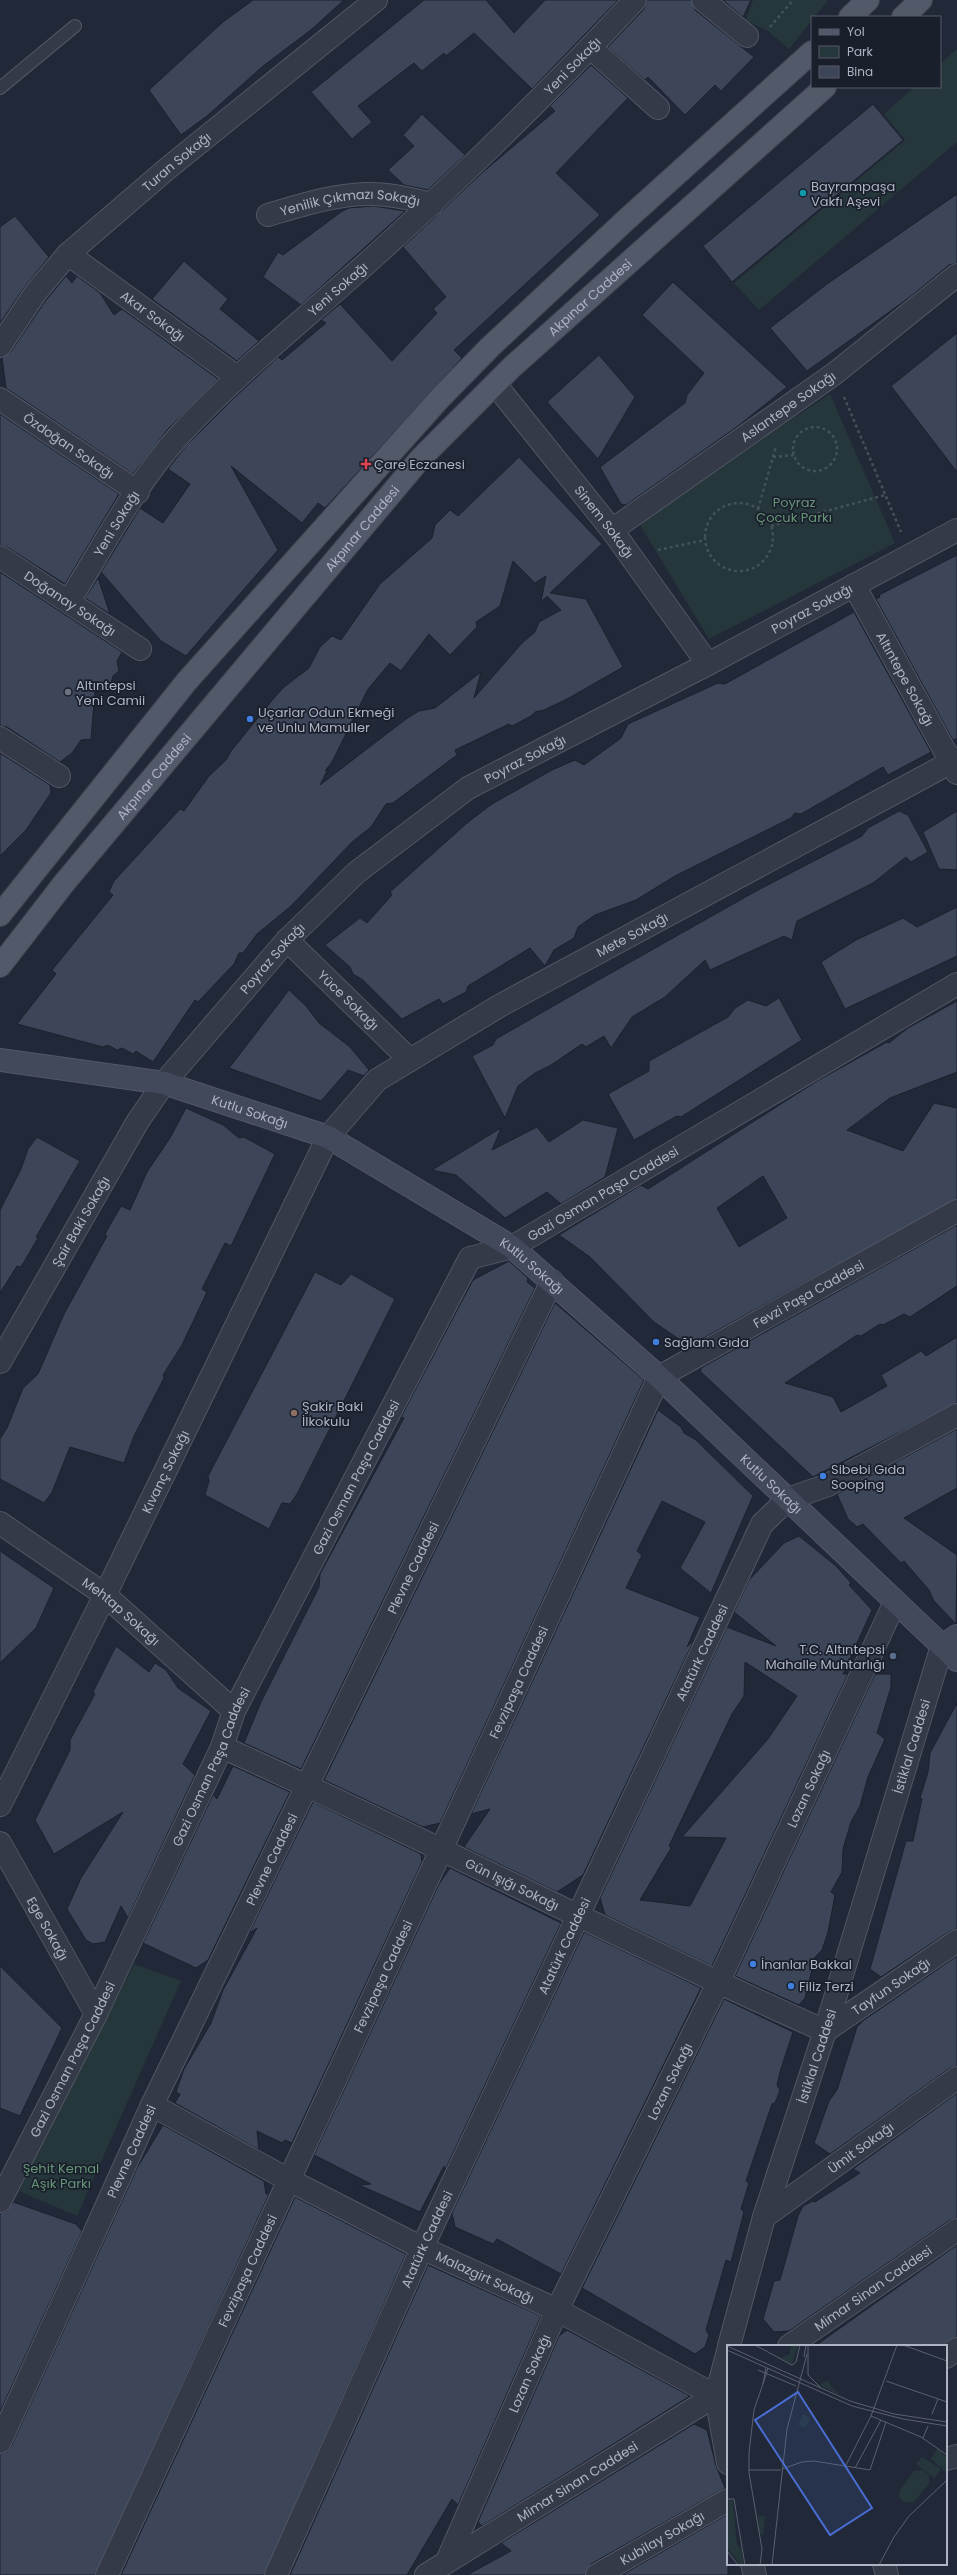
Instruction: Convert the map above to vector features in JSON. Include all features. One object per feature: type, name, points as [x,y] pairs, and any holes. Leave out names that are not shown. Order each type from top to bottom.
[{"type":"main road","points":[[851,16],[867,0]]},
{"type":"main road","points":[[904,16],[921,0]]},
{"type":"main road","name":"Akpınar Caddesi","points":[[0,915],[187,681],[441,397],[490,347],[622,224],[811,53]]},
{"type":"main road","name":"Akpınar Caddesi","points":[[0,966],[70,876],[416,464],[495,384],[825,88]]},
{"type":"street","name":"Turan Sokağı","points":[[0,346],[36,292],[68,254],[168,168],[376,0]]},
{"type":"street","name":"Yeni Sokağı","points":[[69,601],[138,492],[177,438],[237,377],[432,204],[591,48],[635,0]]},
{"type":"street","points":[[703,0],[746,36]]},
{"type":"street","points":[[591,48],[658,108]]},
{"type":"street","name":"Yenilik Çıkmazı Sokağı","points":[[268,215],[327,199],[365,194],[408,198],[432,204]]},
{"type":"street","name":"Akar Sokağı","points":[[68,254],[237,377]]},
{"type":"street","name":"Aslantepe Sokağı","points":[[612,530],[834,374],[957,276]]},
{"type":"street","name":"Sinem Sokağı","points":[[495,384],[612,530],[708,664]]},
{"type":"street","name":"Özdoğan Sokağı","points":[[0,399],[138,492]]},
{"type":"street","name":"Poyraz Sokağı","points":[[164,1083],[287,940],[357,872],[468,788],[708,664],[957,530]]},
{"type":"street","name":"Doğanay Sokağı","points":[[0,557],[140,649]]},
{"type":"street","name":"Altıntepe Sokağı","points":[[854,585],[955,765]]},
{"type":"street","points":[[0,738],[59,776]]},
{"type":"street","name":"Mete Sokağı","points":[[328,1137],[377,1080],[501,1005],[955,765]]},
{"type":"street","name":"Yüce Sokağı","points":[[287,940],[410,1060]]},
{"type":"street","name":"Gazi Osman Paşa Caddesi","points":[[0,2201],[96,2014],[222,1748],[234,1711],[470,1258],[512,1247],[957,984]]},
{"type":"street","name":"Kutlu Sokağı","points":[[0,1060],[164,1083],[328,1137],[512,1247],[659,1377],[788,1498],[895,1602],[952,1648]]},
{"type":"street","name":"Şair Baki Sokağı","points":[[0,1362],[138,1121],[164,1083]]},
{"type":"street","name":"Kıvanç Sokağı","points":[[0,1805],[105,1596],[328,1137]]},
{"type":"street","name":"Fevzi Paşa Caddesi","points":[[659,1377],[957,1211]]},
{"type":"street","name":"Plevne Caddesi","points":[[0,2442],[152,2105],[552,1281]]},
{"type":"street","name":"Fevzipaşa Caddesi","points":[[107,2575],[659,1377]]},
{"type":"street","name":"Atatürk Caddesi","points":[[276,2575],[422,2248],[577,1914],[762,1524],[788,1498],[828,1485],[957,1415]]},
{"type":"street","name":"Mehtap Sokağı","points":[[0,1523],[105,1596],[234,1711]]},
{"type":"street","name":"Lozan Sokağı","points":[[447,2561],[557,2310],[718,1984],[895,1602]]},
{"type":"street","name":"İstiklal Caddesi","points":[[729,2345],[764,2217],[952,1648]]},
{"type":"street","name":"Gün Işığı Sokağı","points":[[222,1748],[308,1785],[577,1914],[718,1984],[825,2031]]},
{"type":"street","name":"Ege Sokağı","points":[[0,1843],[96,2014]]},
{"type":"street","name":"Tayfun Sokağı","points":[[825,2031],[957,1942]]},
{"type":"street","name":"Ümit Sokağı","points":[[764,2217],[957,2078]]},
{"type":"street","name":"Malazgirt Sokağı","points":[[152,2105],[289,2180],[422,2248],[557,2310],[722,2392]]},
{"type":"street","name":"Mimar Sinan Caddesi","points":[[789,2345],[957,2230]]},
{"type":"street","points":[[947,2356],[957,2349]]},
{"type":"street","points":[[727,2358],[722,2392],[727,2451]]},
{"type":"street","name":"Mimar Sinan Caddesi","points":[[426,2575],[722,2392]]},
{"type":"street","points":[[947,2459],[957,2456]]},
{"type":"street","name":"Kubilay Sokağı","points":[[602,2574],[727,2501]]},
{"type":"street","points":[[752,2565],[755,2575]]},
{"type":"street","points":[[884,2565],[887,2575]]},
{"type":"lane","points":[[0,88],[75,26]]},
{"type":"path","points":[[768,31],[793,0]]},
{"type":"path","points":[[834,374],[910,555]]},
{"type":"path","points":[[810,427],[825,429],[835,439],[836,454],[834,460],[822,469],[815,471],[802,466],[794,455],[793,448],[798,435],[810,427]]},
{"type":"path","points":[[758,509],[778,438]]},
{"type":"path","points":[[773,457],[794,455]]},
{"type":"path","points":[[771,526],[885,495]]},
{"type":"path","points":[[737,504],[758,509],[771,526],[771,549],[766,558],[746,571],[735,571],[715,561],[708,551],[705,540],[708,525],[717,511],[737,504]]},
{"type":"path","points":[[656,551],[705,540]]},
{"type":"green space","points":[[753,0],[828,0],[815,16],[811,16],[811,21],[789,49],[768,31],[746,20]]},
{"type":"green space","points":[[957,49],[957,142],[759,310],[734,283],[905,140],[884,114],[913,88],[941,88],[941,63]]},
{"type":"green space","name":"Poyraz Çocuk Parkı","points":[[830,394],[895,543],[709,639],[637,520]]},
{"type":"green space","name":"Şehit Kemal Aşık Parkı","points":[[134,1964],[181,1981],[77,2216],[19,2191]]},
{"type":"building","points":[[253,0],[344,0],[312,29],[262,67],[207,116],[181,135],[149,90],[223,22]]},
{"type":"building","points":[[424,0],[486,0],[514,33],[545,0],[618,0],[532,89],[474,33],[446,56],[444,53],[422,71],[414,63],[358,106],[372,122],[352,139],[311,92]]},
{"type":"building","points":[[647,0],[691,0],[695,10],[754,57],[721,91],[715,85],[685,115],[648,77],[645,80],[608,47],[644,9]]},
{"type":"building","points":[[723,0],[751,0],[743,17]]},
{"type":"building","points":[[591,65],[628,98],[556,173],[600,215],[454,350],[462,358],[325,508],[318,503],[302,523],[231,466],[278,550],[186,656],[161,641],[101,572],[140,508],[163,523],[190,484],[168,469],[186,446],[233,399],[278,357],[282,360],[326,323],[321,320],[340,304],[392,361],[437,313],[433,309],[446,297],[403,247],[483,172],[555,111],[550,106]]},
{"type":"building","name":"Bayrampaşa Vakfı Aşevi","points":[[873,104],[903,140],[732,282],[703,246]]},
{"type":"building","points":[[422,114],[465,155],[428,190],[404,185],[388,170],[414,146],[403,135]]},
{"type":"building","points":[[957,194],[957,263],[949,265],[910,297],[807,371],[770,328],[827,284]]},
{"type":"building","points":[[373,206],[405,211],[301,305],[263,277],[278,252],[283,255],[341,212],[349,208]]},
{"type":"building","points":[[15,216],[49,257],[26,285],[0,323],[0,227]]},
{"type":"building","points":[[184,261],[228,299],[220,309],[259,341],[237,361],[152,299]]},
{"type":"building","points":[[66,276],[72,283],[77,276],[100,293],[114,315],[122,309],[218,379],[168,429],[133,474],[6,388],[2,358],[10,353],[46,300]]},
{"type":"building","points":[[673,282],[787,387],[738,426],[626,505],[621,504],[600,467],[685,403],[687,395],[704,373],[642,315]]},
{"type":"building","points":[[957,333],[957,472],[891,386]]},
{"type":"building","points":[[599,355],[635,397],[598,459],[547,402]]},
{"type":"building","points":[[0,414],[119,494],[65,584],[7,547],[0,545]]},
{"type":"building","points":[[519,457],[602,544],[550,593],[586,599],[623,667],[569,698],[544,710],[535,712],[531,716],[512,726],[509,724],[455,750],[457,755],[393,803],[386,804],[371,827],[352,842],[291,906],[257,934],[243,953],[239,953],[234,964],[198,1002],[195,1000],[153,1062],[136,1051],[133,1054],[122,1048],[117,1050],[108,1045],[103,1047],[17,1024],[56,974],[52,970],[113,895],[109,892],[114,881],[180,809],[184,811],[209,776],[226,760],[231,751],[274,698],[284,687],[309,668],[320,647],[332,636],[341,640],[380,584],[432,538],[435,525],[450,510],[458,516]],"holes":[[[513,561],[535,583],[546,576],[541,602],[547,596],[561,610],[539,622],[535,632],[522,643],[474,698],[481,672],[435,708],[419,711],[406,719],[320,785],[328,769],[325,771],[332,762],[368,689],[390,663],[401,671],[429,634],[450,655],[477,627],[476,622],[500,606]]]},
{"type":"building","points":[[957,555],[957,739],[953,740],[876,599],[880,597],[879,595]]},
{"type":"building","points":[[0,572],[122,652],[117,661],[119,671],[113,676],[109,691],[95,692],[91,739],[81,740],[72,753],[60,762],[7,727],[0,726]]},
{"type":"building","points":[[98,578],[110,614],[85,598]]},
{"type":"building","points":[[854,612],[931,752],[888,775],[883,767],[801,814],[795,813],[791,818],[675,876],[636,900],[595,915],[578,927],[574,938],[554,950],[545,966],[530,948],[468,986],[466,992],[443,1004],[439,999],[402,1019],[363,980],[353,974],[350,967],[325,945],[360,918],[367,923],[392,895],[390,892],[467,823],[492,804],[552,770],[575,760],[584,765],[621,738],[628,724],[718,683],[725,684]]},
{"type":"building","points":[[0,753],[50,785],[51,793],[26,830],[0,856]]},
{"type":"building","points":[[899,811],[908,815],[928,852],[911,862],[906,857],[873,883],[797,921],[792,940],[784,936],[710,970],[705,960],[665,997],[632,1017],[611,1048],[604,1036],[586,1047],[582,1044],[551,1065],[535,1073],[518,1086],[505,1118],[472,1056],[493,1045],[496,1039],[758,890],[862,836],[868,828]]},
{"type":"building","points":[[957,811],[957,870],[939,869],[923,832]]},
{"type":"building","points":[[957,907],[957,956],[845,1009],[821,962],[856,940],[903,918],[917,927]]},
{"type":"building","points":[[289,990],[306,1006],[319,1023],[350,1047],[369,1070],[364,1076],[348,1070],[321,1101],[229,1068]]},
{"type":"building","points":[[779,998],[802,1040],[681,1117],[677,1116],[634,1140],[608,1094],[649,1071],[649,1061],[728,1017],[735,1008],[748,1000],[766,1006]]},
{"type":"building","points":[[957,1001],[957,1072],[890,1098],[847,1130],[903,1151],[934,1103],[957,1108],[957,1199],[689,1346],[654,1322],[590,1257],[559,1235],[641,1185],[648,1189],[817,1081],[887,1042],[889,1043],[908,1028]],"holes":[[[763,1176],[787,1218],[739,1247],[717,1208]]]},
{"type":"building","points":[[186,1108],[223,1125],[239,1138],[244,1137],[275,1154],[231,1246],[225,1243],[202,1289],[207,1292],[182,1345],[163,1375],[164,1378],[134,1436],[124,1463],[70,1447],[52,1492],[44,1503],[0,1479],[0,1439],[7,1428],[23,1388],[38,1374],[64,1314],[107,1236],[105,1234],[121,1206],[130,1210],[147,1172],[170,1138]]},
{"type":"building","points":[[583,1120],[618,1128],[605,1177],[561,1204],[547,1192],[505,1218],[456,1175],[432,1170],[501,1128],[492,1150],[537,1127],[549,1142]]},
{"type":"building","points":[[37,1137],[80,1161],[36,1237],[38,1238],[21,1267],[17,1266],[0,1293],[0,1210],[21,1169],[28,1149]]},
{"type":"building","points":[[957,1225],[957,1286],[910,1317],[904,1314],[883,1325],[880,1324],[861,1336],[857,1335],[785,1383],[833,1397],[841,1412],[887,1386],[881,1375],[921,1351],[926,1356],[957,1337],[957,1403],[813,1477],[701,1372],[701,1368]]},
{"type":"building","points":[[509,1261],[528,1278],[527,1282],[535,1288],[301,1769],[244,1743],[261,1702],[319,1587],[320,1574],[404,1418],[401,1417],[473,1280]]},
{"type":"building","points":[[315,1272],[341,1285],[351,1274],[395,1299],[297,1494],[290,1504],[282,1503],[269,1529],[205,1495],[209,1481],[208,1476]]},
{"type":"building","points":[[555,1303],[644,1380],[440,1823],[423,1827],[324,1780]]},
{"type":"building","points":[[658,1410],[681,1427],[684,1433],[696,1440],[753,1496],[711,1593],[680,1568],[705,1522],[662,1501],[637,1551],[642,1555],[626,1588],[700,1617],[687,1647],[694,1640],[583,1875],[557,1892],[464,1847],[490,1809],[471,1814]]},
{"type":"building","points":[[957,1429],[957,1488],[904,1518],[957,1555],[956,1624],[934,1601],[929,1590],[904,1561],[901,1563],[863,1524],[857,1527],[848,1519],[837,1494]]},
{"type":"building","points":[[799,1536],[836,1566],[851,1583],[849,1585],[872,1610],[843,1674],[848,1674],[712,1966],[605,1915],[600,1898],[727,1627],[776,1646],[734,1612],[749,1580],[784,1543]],"holes":[[[745,1662],[797,1696],[768,1739],[682,1837],[726,1838],[690,1906],[640,1900],[671,1848],[669,1846],[732,1714],[744,1696]]]},
{"type":"building","points":[[0,1551],[54,1588],[36,1628],[0,1663]]},
{"type":"building","points":[[116,1646],[149,1672],[155,1663],[166,1670],[178,1688],[211,1711],[183,1764],[195,1775],[128,1918],[121,1906],[105,1942],[93,1944],[86,1940],[67,1909],[81,1878],[123,1812],[54,1854],[35,1820],[70,1750],[70,1740],[95,1694],[93,1692]]},
{"type":"building","points":[[875,1674],[891,1674],[891,1687],[877,1733],[885,1739],[868,1777],[860,1806],[851,1822],[843,1849],[842,1872],[831,1892],[835,1895],[828,1932],[822,1950],[815,1957],[805,1998],[799,2005],[735,1976]]},
{"type":"building","points":[[957,1703],[957,1929],[950,1931],[881,1977],[870,1969],[906,1841],[913,1841],[922,1799],[920,1798],[928,1772],[930,1753]]},
{"type":"building","points":[[233,1766],[290,1792],[208,1960],[196,1968],[143,1943],[213,1795],[217,1799]]},
{"type":"building","points":[[313,1802],[421,1854],[422,1862],[292,2143],[285,2140],[282,2143],[257,2131],[259,2150],[175,2103],[180,2094],[176,2092],[184,2069],[211,2023],[223,1990],[257,1928],[249,1933]]},
{"type":"building","points":[[450,1868],[561,1923],[445,2170],[444,2166],[420,2212],[359,2185],[371,2184],[314,2155],[439,1884]]},
{"type":"building","points":[[584,1932],[701,1988],[561,2274],[497,2239],[493,2244],[455,2227],[452,2213]]},
{"type":"building","points":[[957,1956],[957,2066],[950,2068],[830,2154],[814,2143],[829,2101],[837,2090],[857,2027],[864,2020]]},
{"type":"building","points":[[0,1966],[62,2028],[20,2116],[0,2108]]},
{"type":"building","points":[[724,1999],[793,2032],[777,2085],[780,2090],[775,2103],[772,2104],[746,2181],[749,2183],[741,2209],[744,2212],[731,2262],[726,2260],[706,2330],[709,2335],[705,2347],[695,2354],[582,2288]]},
{"type":"building","points":[[957,2093],[957,2218],[950,2220],[789,2331],[774,2332],[763,2319],[774,2281],[780,2280],[798,2216],[803,2206],[813,2201],[815,2202],[860,2173],[853,2169]]},
{"type":"building","points":[[163,2125],[264,2181],[266,2194],[269,2194],[95,2575],[0,2575],[0,2454],[7,2452],[11,2447],[137,2168]]},
{"type":"building","points":[[295,2197],[406,2254],[264,2575],[121,2575]]},
{"type":"building","points":[[13,2202],[76,2224],[82,2231],[0,2412],[0,2213],[7,2211]]},
{"type":"building","points":[[957,2245],[957,2337],[942,2345],[816,2345]]},
{"type":"building","points":[[428,2265],[541,2316],[458,2505],[452,2499],[407,2575],[290,2575]]},
{"type":"building","points":[[567,2330],[690,2396],[482,2526],[478,2522],[559,2336]]},
{"type":"building","points":[[694,2424],[707,2430],[716,2466],[725,2488],[591,2564],[585,2575],[467,2575],[511,2551],[501,2543]]},
{"type":"building","points":[[727,2515],[728,2575],[622,2575]]},
{"type":"place","name":"Bayrampaşa Vakfı Aşevi","points":[[803,193]]},
{"type":"place","name":"Çare Eczanesi","points":[[366,464]]},
{"type":"place","name":"Altıntepsi Yeni Camii","points":[[68,692]]},
{"type":"place","name":"Uçarlar Odun Ekmeği ve Unlu Mamuller","points":[[250,719]]},
{"type":"place","name":"Sağlam Gıda","points":[[656,1342]]},
{"type":"place","name":"Şakir Baki İlkokulu","points":[[294,1413]]},
{"type":"place","name":"Sibebi Gıda Sooping","points":[[823,1476]]},
{"type":"place","name":"T.C. Altıntepsi Mahalle Muhtarlığı","points":[[893,1656]]},
{"type":"place","name":"İnanlar Bakkal","points":[[753,1964]]},
{"type":"place","name":"Filiz Terzi","points":[[791,1986]]}]
